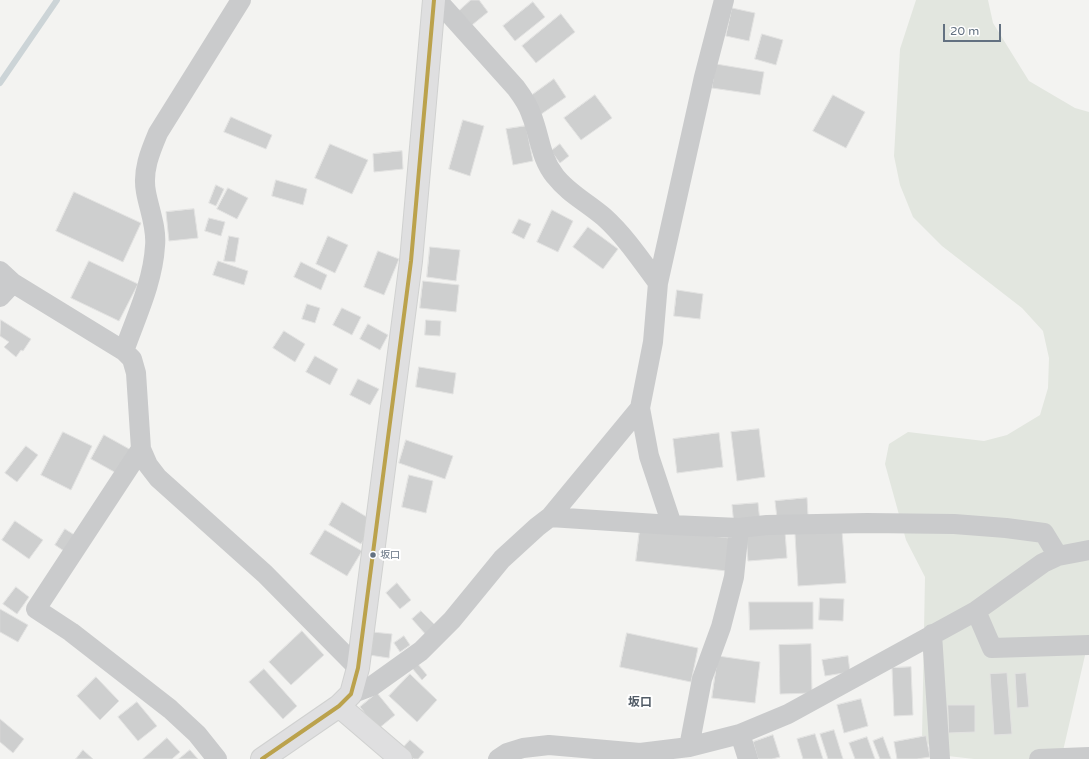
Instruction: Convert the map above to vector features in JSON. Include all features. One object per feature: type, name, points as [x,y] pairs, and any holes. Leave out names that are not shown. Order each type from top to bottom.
[{"type":"street","points":[[124,351],[153,269],[156,244],[146,191],[145,174],[148,156],[158,133],[241,0]]},
{"type":"street","points":[[436,0],[516,88],[527,103],[532,115],[546,164],[555,177],[564,186],[604,217],[620,233],[634,249],[658,283]]},
{"type":"street","points":[[345,700],[358,668],[411,261],[436,0]]},
{"type":"street","points":[[672,525],[650,456],[640,408],[653,342],[658,283],[704,77],[724,0]]},
{"type":"street","points":[[4,284],[124,351],[132,358],[136,373],[142,449],[148,465],[158,478],[265,574],[358,668]]},
{"type":"street","points":[[262,759],[345,700],[372,686],[421,650],[452,620],[502,559],[550,517],[640,408]]},
{"type":"street","points":[[142,449],[36,609],[71,632],[170,709],[197,734],[217,759]]},
{"type":"street","points":[[550,517],[739,528],[867,523],[954,524],[1044,533],[1058,556]]},
{"type":"street","points":[[689,747],[702,679],[721,627],[734,577],[739,528]]},
{"type":"street","points":[[498,759],[508,753],[523,748],[549,745],[577,753],[640,752],[689,747],[740,734],[788,714],[976,611],[1043,563],[1058,556],[1089,550]]},
{"type":"street","points":[[976,611],[992,648],[1089,645]]},
{"type":"street","points":[[932,634],[940,759]]},
{"type":"street","points":[[345,700],[401,759]]},
{"type":"street","points":[[740,734],[748,759]]},
{"type":"street","points":[[1039,759],[1089,757]]},
{"type":"shaded area","points":[[916,0],[988,0],[993,23],[1029,81],[1075,108],[1089,112],[1089,638],[1063,751],[1043,759],[974,759],[939,755],[922,738],[925,577],[906,540],[885,464],[889,444],[908,432],[984,441],[1007,435],[1040,415],[1048,388],[1049,358],[1043,331],[1022,308],[942,246],[913,217],[900,185],[894,156],[900,49]]},
{"type":"building","points":[[471,0],[479,0],[488,12],[472,25],[459,11]]},
{"type":"building","points":[[533,2],[545,17],[515,41],[503,26]]},
{"type":"building","points":[[732,8],[755,13],[749,41],[726,36]]},
{"type":"building","points":[[561,14],[575,32],[536,63],[522,46]]},
{"type":"building","points":[[762,34],[783,40],[776,65],[755,59]]},
{"type":"building","points":[[716,64],[764,72],[760,95],[712,88]]},
{"type":"building","points":[[554,79],[566,97],[540,115],[528,98]]},
{"type":"building","points":[[595,95],[612,118],[581,140],[564,118]]},
{"type":"building","points":[[833,95],[865,112],[846,148],[813,131]]},
{"type":"building","points":[[231,117],[272,135],[266,149],[224,132]]},
{"type":"building","points":[[463,120],[484,126],[470,176],[449,169]]},
{"type":"building","points":[[526,126],[533,161],[513,165],[506,129]]},
{"type":"building","points":[[330,144],[368,160],[352,194],[315,178]]},
{"type":"building","points":[[560,144],[569,156],[560,163],[551,151]]},
{"type":"building","points":[[402,151],[403,169],[374,172],[373,154]]},
{"type":"building","points":[[276,180],[307,189],[303,205],[272,196]]},
{"type":"building","points":[[216,185],[224,189],[216,206],[209,203]]},
{"type":"building","points":[[228,188],[248,198],[237,219],[217,209]]},
{"type":"building","points":[[74,192],[141,223],[123,262],[56,231]]},
{"type":"building","points":[[194,209],[198,238],[169,241],[166,212]]},
{"type":"building","points":[[552,210],[573,221],[558,252],[537,242]]},
{"type":"building","points":[[209,218],[225,222],[221,236],[205,231]]},
{"type":"building","points":[[519,219],[531,224],[524,239],[512,233]]},
{"type":"building","points":[[588,227],[618,249],[603,269],[573,247]]},
{"type":"building","points":[[229,236],[239,238],[235,262],[224,261]]},
{"type":"building","points":[[328,236],[348,245],[335,273],[316,264]]},
{"type":"building","points":[[430,247],[460,250],[456,281],[427,277]]},
{"type":"building","points":[[378,251],[399,259],[384,295],[364,287]]},
{"type":"building","points":[[89,261],[138,284],[119,321],[71,298]]},
{"type":"building","points":[[218,261],[248,271],[244,285],[213,275]]},
{"type":"building","points":[[301,262],[327,275],[321,290],[294,277]]},
{"type":"building","points":[[423,281],[459,285],[456,312],[420,308]]},
{"type":"building","points":[[677,290],[703,294],[700,319],[674,316]]},
{"type":"building","points":[[307,304],[320,308],[315,323],[302,319]]},
{"type":"building","points":[[342,308],[361,317],[352,335],[333,325]]},
{"type":"building","points":[[1,320],[31,339],[23,351],[21,350],[16,357],[4,347],[9,342],[0,336]]},
{"type":"building","points":[[426,320],[441,321],[440,336],[425,335]]},
{"type":"building","points":[[368,324],[388,335],[380,350],[360,339]]},
{"type":"building","points":[[284,331],[305,344],[295,362],[273,348]]},
{"type":"building","points":[[315,356],[338,369],[330,385],[306,372]]},
{"type":"building","points":[[419,367],[456,373],[453,394],[416,387]]},
{"type":"building","points":[[358,379],[379,389],[370,405],[350,395]]},
{"type":"building","points":[[759,429],[765,477],[737,481],[731,432]]},
{"type":"building","points":[[63,432],[92,446],[71,490],[41,475]]},
{"type":"building","points":[[719,433],[723,467],[677,473],[673,439]]},
{"type":"building","points":[[104,435],[131,450],[118,474],[91,459]]},
{"type":"building","points":[[406,440],[453,456],[445,479],[399,463]]},
{"type":"building","points":[[26,446],[38,455],[17,482],[5,473]]},
{"type":"building","points":[[409,475],[433,481],[426,513],[402,507]]},
{"type":"building","points":[[807,498],[808,516],[777,518],[775,501]]},
{"type":"building","points":[[342,502],[375,522],[361,544],[329,525]]},
{"type":"building","points":[[758,503],[760,522],[734,525],[732,505]]},
{"type":"building","points":[[15,521],[43,540],[29,559],[2,540]]},
{"type":"building","points":[[640,528],[730,538],[727,571],[636,561]]},
{"type":"building","points":[[65,529],[76,536],[67,553],[55,545]]},
{"type":"building","points":[[325,530],[362,551],[347,576],[310,554]]},
{"type":"building","points":[[842,531],[846,583],[798,586],[795,534]]},
{"type":"building","points":[[785,532],[787,558],[748,561],[746,534]]},
{"type":"building","points":[[397,583],[411,600],[400,609],[386,593]]},
{"type":"building","points":[[16,587],[29,597],[17,614],[3,604]]},
{"type":"building","points":[[820,598],[844,599],[843,621],[819,620]]},
{"type":"building","points":[[749,602],[813,602],[813,629],[750,630]]},
{"type":"building","points":[[0,609],[28,625],[18,642],[0,632]]},
{"type":"building","points":[[421,611],[437,627],[427,636],[412,619]]},
{"type":"building","points":[[302,631],[324,655],[291,685],[269,662]]},
{"type":"building","points":[[372,632],[392,634],[389,658],[369,655]]},
{"type":"building","points":[[627,633],[698,648],[691,682],[620,667]]},
{"type":"building","points":[[404,636],[410,645],[400,652],[394,643]]},
{"type":"building","points":[[811,644],[812,693],[780,694],[779,645]]},
{"type":"building","points":[[718,656],[760,662],[755,703],[712,698]]},
{"type":"building","points":[[848,656],[850,672],[825,676],[822,660]]},
{"type":"building","points":[[417,663],[427,675],[422,680],[412,668]]},
{"type":"building","points":[[911,667],[913,715],[894,716],[892,668]]},
{"type":"building","points":[[264,669],[297,706],[283,719],[249,682]]},
{"type":"building","points":[[1007,673],[1012,734],[994,735],[990,674]]},
{"type":"building","points":[[1026,673],[1029,707],[1017,708],[1015,674]]},
{"type":"building","points":[[410,674],[437,700],[417,722],[389,696]]},
{"type":"building","points":[[96,677],[119,701],[100,720],[77,696]]},
{"type":"building","points":[[377,693],[395,715],[378,729],[360,707]]},
{"type":"building","points":[[861,699],[868,726],[844,733],[837,705]]},
{"type":"building","points":[[137,702],[157,726],[138,741],[118,717]]},
{"type":"building","points":[[948,705],[975,705],[975,732],[949,733]]},
{"type":"building","points":[[0,719],[24,739],[13,753],[0,742]]},
{"type":"building","points":[[834,730],[843,759],[828,759],[820,734]]},
{"type":"building","points":[[815,734],[823,759],[803,759],[797,739]]},
{"type":"building","points":[[773,735],[780,757],[772,759],[758,759],[753,742]]},
{"type":"building","points":[[926,736],[930,757],[917,759],[897,759],[894,742]]},
{"type":"building","points":[[867,737],[875,759],[855,759],[849,743]]},
{"type":"building","points":[[883,737],[891,759],[880,759],[873,741]]},
{"type":"building","points":[[167,738],[180,752],[172,759],[143,759]]},
{"type":"building","points":[[410,740],[424,752],[418,759],[414,759],[402,749]]},
{"type":"building","points":[[83,750],[93,759],[76,759]]},
{"type":"building","points":[[190,750],[198,759],[179,759]]},
{"type":"waterway","points":[[0,83],[57,0]]},
{"type":"transit line","points":[[262,759],[339,706],[351,694],[358,668],[411,261],[434,0]]},
{"type":"place","name":"坂口","points":[[373,555]]},
{"type":"district","name":"坂口","points":[[640,703]]}]
